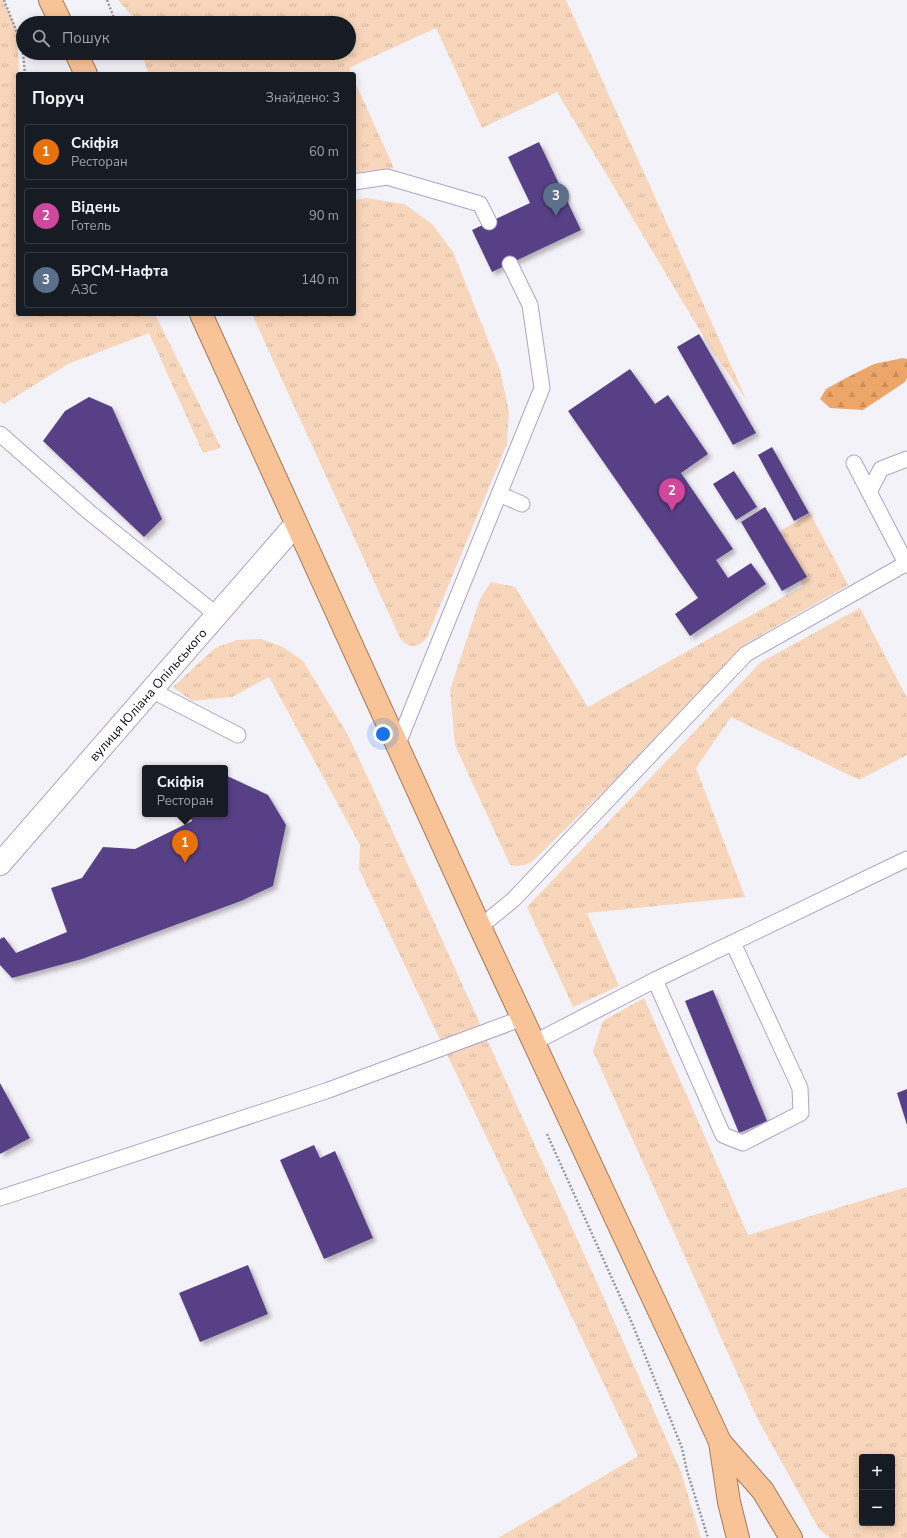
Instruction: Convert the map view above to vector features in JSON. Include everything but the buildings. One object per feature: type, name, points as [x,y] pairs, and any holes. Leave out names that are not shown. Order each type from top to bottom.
[{"type":"highway","points":[[50,0],[58,16]]},
{"type":"highway","points":[[79,60],[85,72]]},
{"type":"highway","points":[[202,316],[480,927],[535,1042],[720,1442],[729,1502],[738,1538]]},
{"type":"highway","points":[[720,1442],[763,1491],[791,1538]]},
{"type":"street","name":"вулиця Юліана Опільського","points":[[0,864],[296,524]]},
{"type":"lane","points":[[356,182],[386,178],[480,204],[489,222]]},
{"type":"lane","points":[[397,746],[542,388],[530,305],[510,264]]},
{"type":"lane","points":[[0,434],[89,512],[217,615]]},
{"type":"lane","points":[[869,492],[881,469],[907,459]]},
{"type":"lane","points":[[480,927],[514,899],[746,654],[907,564],[854,463]]},
{"type":"lane","points":[[499,494],[522,504]]},
{"type":"lane","points":[[152,690],[238,735]]},
{"type":"lane","points":[[535,1042],[654,980],[907,859]]},
{"type":"lane","points":[[654,980],[723,1135],[743,1143],[801,1113],[800,1088],[733,943]]},
{"type":"lane","points":[[0,1198],[326,1091],[523,1018]]},
{"type":"path","points":[[4,0],[16,30]]},
{"type":"path","points":[[107,0],[113,16]]},
{"type":"path","points":[[24,60],[25,72]]},
{"type":"green space","points":[[0,0],[3,0],[16,27],[16,60],[18,60],[19,72],[16,72],[16,316],[156,316],[221,448],[203,453],[149,333],[68,364],[4,404],[0,401]]},
{"type":"green space","points":[[118,0],[566,0],[747,401],[711,349],[557,92],[482,128],[436,28],[349,68],[350,72],[147,72],[144,60],[356,60],[356,16],[132,16]]},
{"type":"green space","points":[[356,84],[394,168],[356,173]]},
{"type":"green space","points":[[366,198],[404,204],[432,224],[453,252],[500,370],[509,412],[507,444],[427,637],[424,641],[414,646],[403,642],[400,638],[253,316],[356,316],[356,200]]},
{"type":"green space","points":[[903,358],[907,359],[907,378],[905,382],[863,410],[830,408],[820,399],[826,389],[874,364]]},
{"type":"green space","points":[[810,513],[848,585],[742,646],[658,738],[534,860],[523,866],[510,865],[455,745],[450,690],[480,599],[491,582],[515,587],[588,707],[803,586],[777,533]]},
{"type":"green space","points":[[860,608],[907,698],[907,755],[859,780],[731,717],[696,768],[745,897],[587,913],[619,986],[573,1007],[527,907],[761,662]]},
{"type":"green space","points":[[261,639],[283,647],[303,661],[348,735],[420,891],[681,1472],[701,1538],[498,1538],[638,1456],[359,869],[360,845],[269,677],[232,697],[192,701],[173,687],[215,648],[237,640]]},
{"type":"green space","points":[[644,998],[748,1235],[907,1187],[907,1538],[830,1538],[819,1529],[757,1418],[593,1051],[603,1021]]},
{"type":"place","name":"БРСМ-Нафта","points":[[556,216]]},
{"type":"place","name":"Відень","points":[[672,511]]},
{"type":"place","name":"Скіфія","points":[[185,863]]}]
